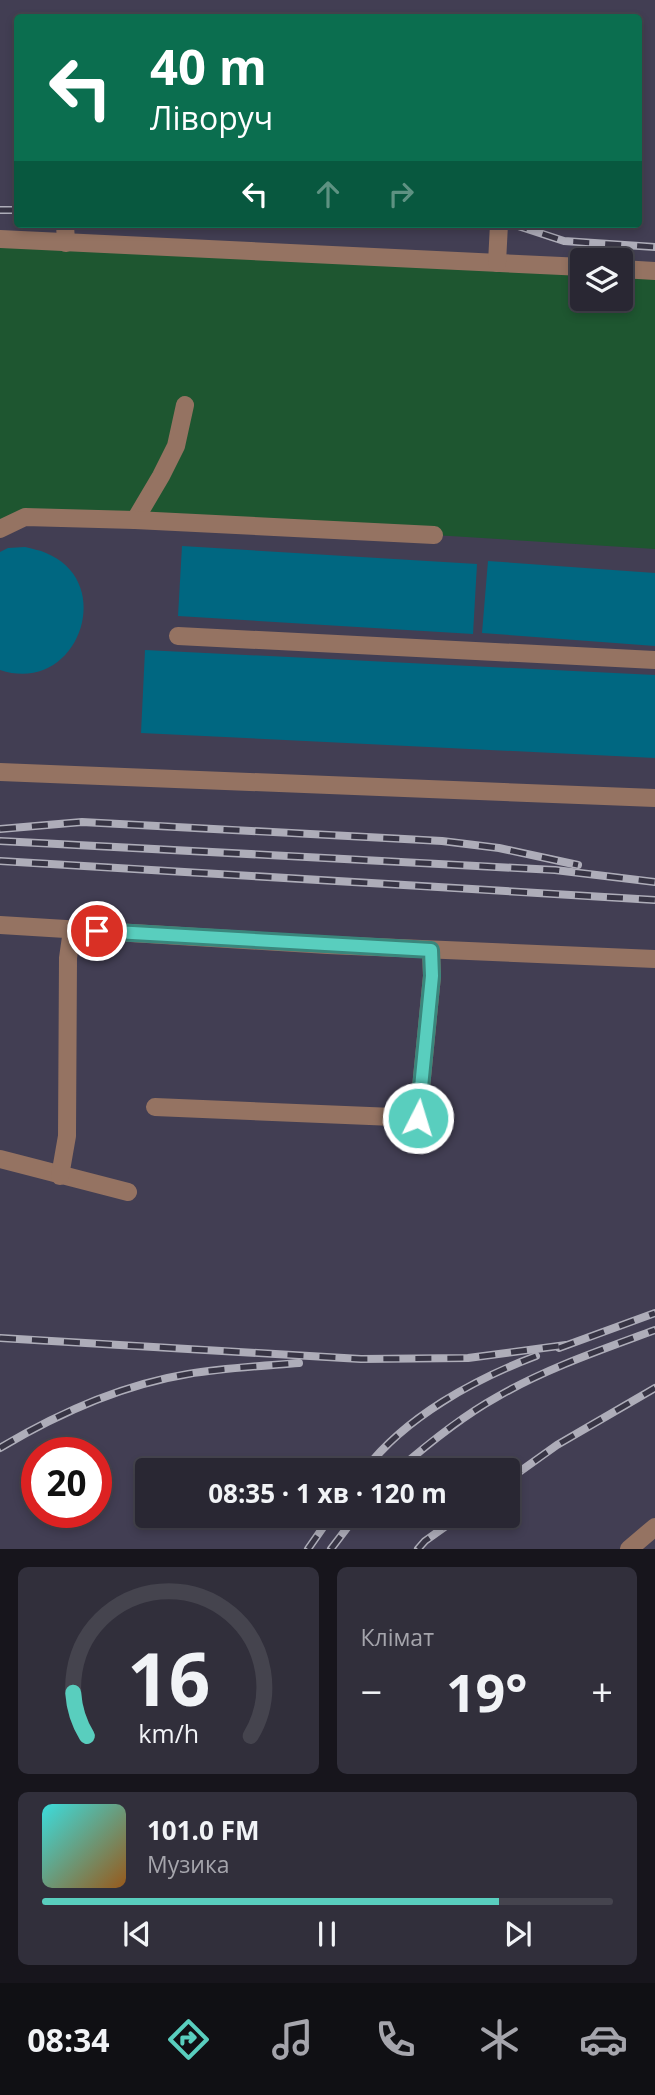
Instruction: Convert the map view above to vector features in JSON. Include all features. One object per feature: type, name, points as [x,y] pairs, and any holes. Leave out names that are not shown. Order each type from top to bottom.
[{"type":"lane","points":[[65,228],[66,243]]},
{"type":"lane","points":[[497,263],[499,228]]},
{"type":"lane","points":[[0,239],[570,266]]},
{"type":"lane","points":[[633,270],[655,271]]},
{"type":"lane","points":[[135,520],[176,446],[186,405]]},
{"type":"lane","points":[[0,529],[25,517],[434,535]]},
{"type":"lane","points":[[178,636],[655,660]]},
{"type":"lane","points":[[0,772],[655,798]]},
{"type":"lane","points":[[0,925],[328,946],[655,959]]},
{"type":"lane","points":[[60,1176],[67,1136],[68,958],[72,929]]},
{"type":"lane","points":[[155,1107],[418,1118],[432,976],[431,950]]},
{"type":"lane","points":[[0,1160],[128,1192]]},
{"type":"lane","points":[[629,1549],[655,1527]]},
{"type":"shaded area","points":[[0,0],[655,0],[655,1549],[0,1549]]},
{"type":"green space","points":[[0,239],[570,267],[570,311],[633,311],[633,270],[655,271],[655,549],[434,535],[25,517],[0,529]]},
{"type":"water","points":[[182,546],[477,564],[473,634],[178,616]]},
{"type":"water","points":[[25,547],[46,553],[68,567],[80,587],[84,610],[79,632],[68,652],[50,667],[27,674],[0,670],[0,552],[8,548]]},
{"type":"water","points":[[488,561],[655,573],[655,646],[482,633]]},
{"type":"water","points":[[145,650],[655,675],[655,758],[141,733]]},
{"type":"railway","points":[[0,210],[14,210]]},
{"type":"railway","points":[[524,228],[564,241],[655,247]]},
{"type":"railway","points":[[0,829],[82,822],[442,841],[499,848],[578,865]]},
{"type":"railway","points":[[0,841],[555,870],[655,882]]},
{"type":"railway","points":[[0,861],[655,900]]},
{"type":"railway","points":[[559,1348],[655,1313]]},
{"type":"railway","points":[[412,1458],[458,1422],[516,1387],[574,1360],[655,1330]]},
{"type":"railway","points":[[0,1338],[361,1359],[468,1358],[566,1345]]},
{"type":"railway","points":[[375,1458],[400,1433],[443,1402],[489,1376],[536,1356]]},
{"type":"railway","points":[[0,1448],[90,1402],[138,1385],[202,1372],[299,1363]]},
{"type":"railway","points":[[520,1471],[557,1445],[655,1388]]},
{"type":"railway","points":[[308,1549],[323,1528]]},
{"type":"railway","points":[[331,1549],[347,1528]]},
{"type":"railway","points":[[418,1549],[443,1528]]},
{"type":"route","points":[[97,931],[431,950],[432,976],[418,1118]]}]
